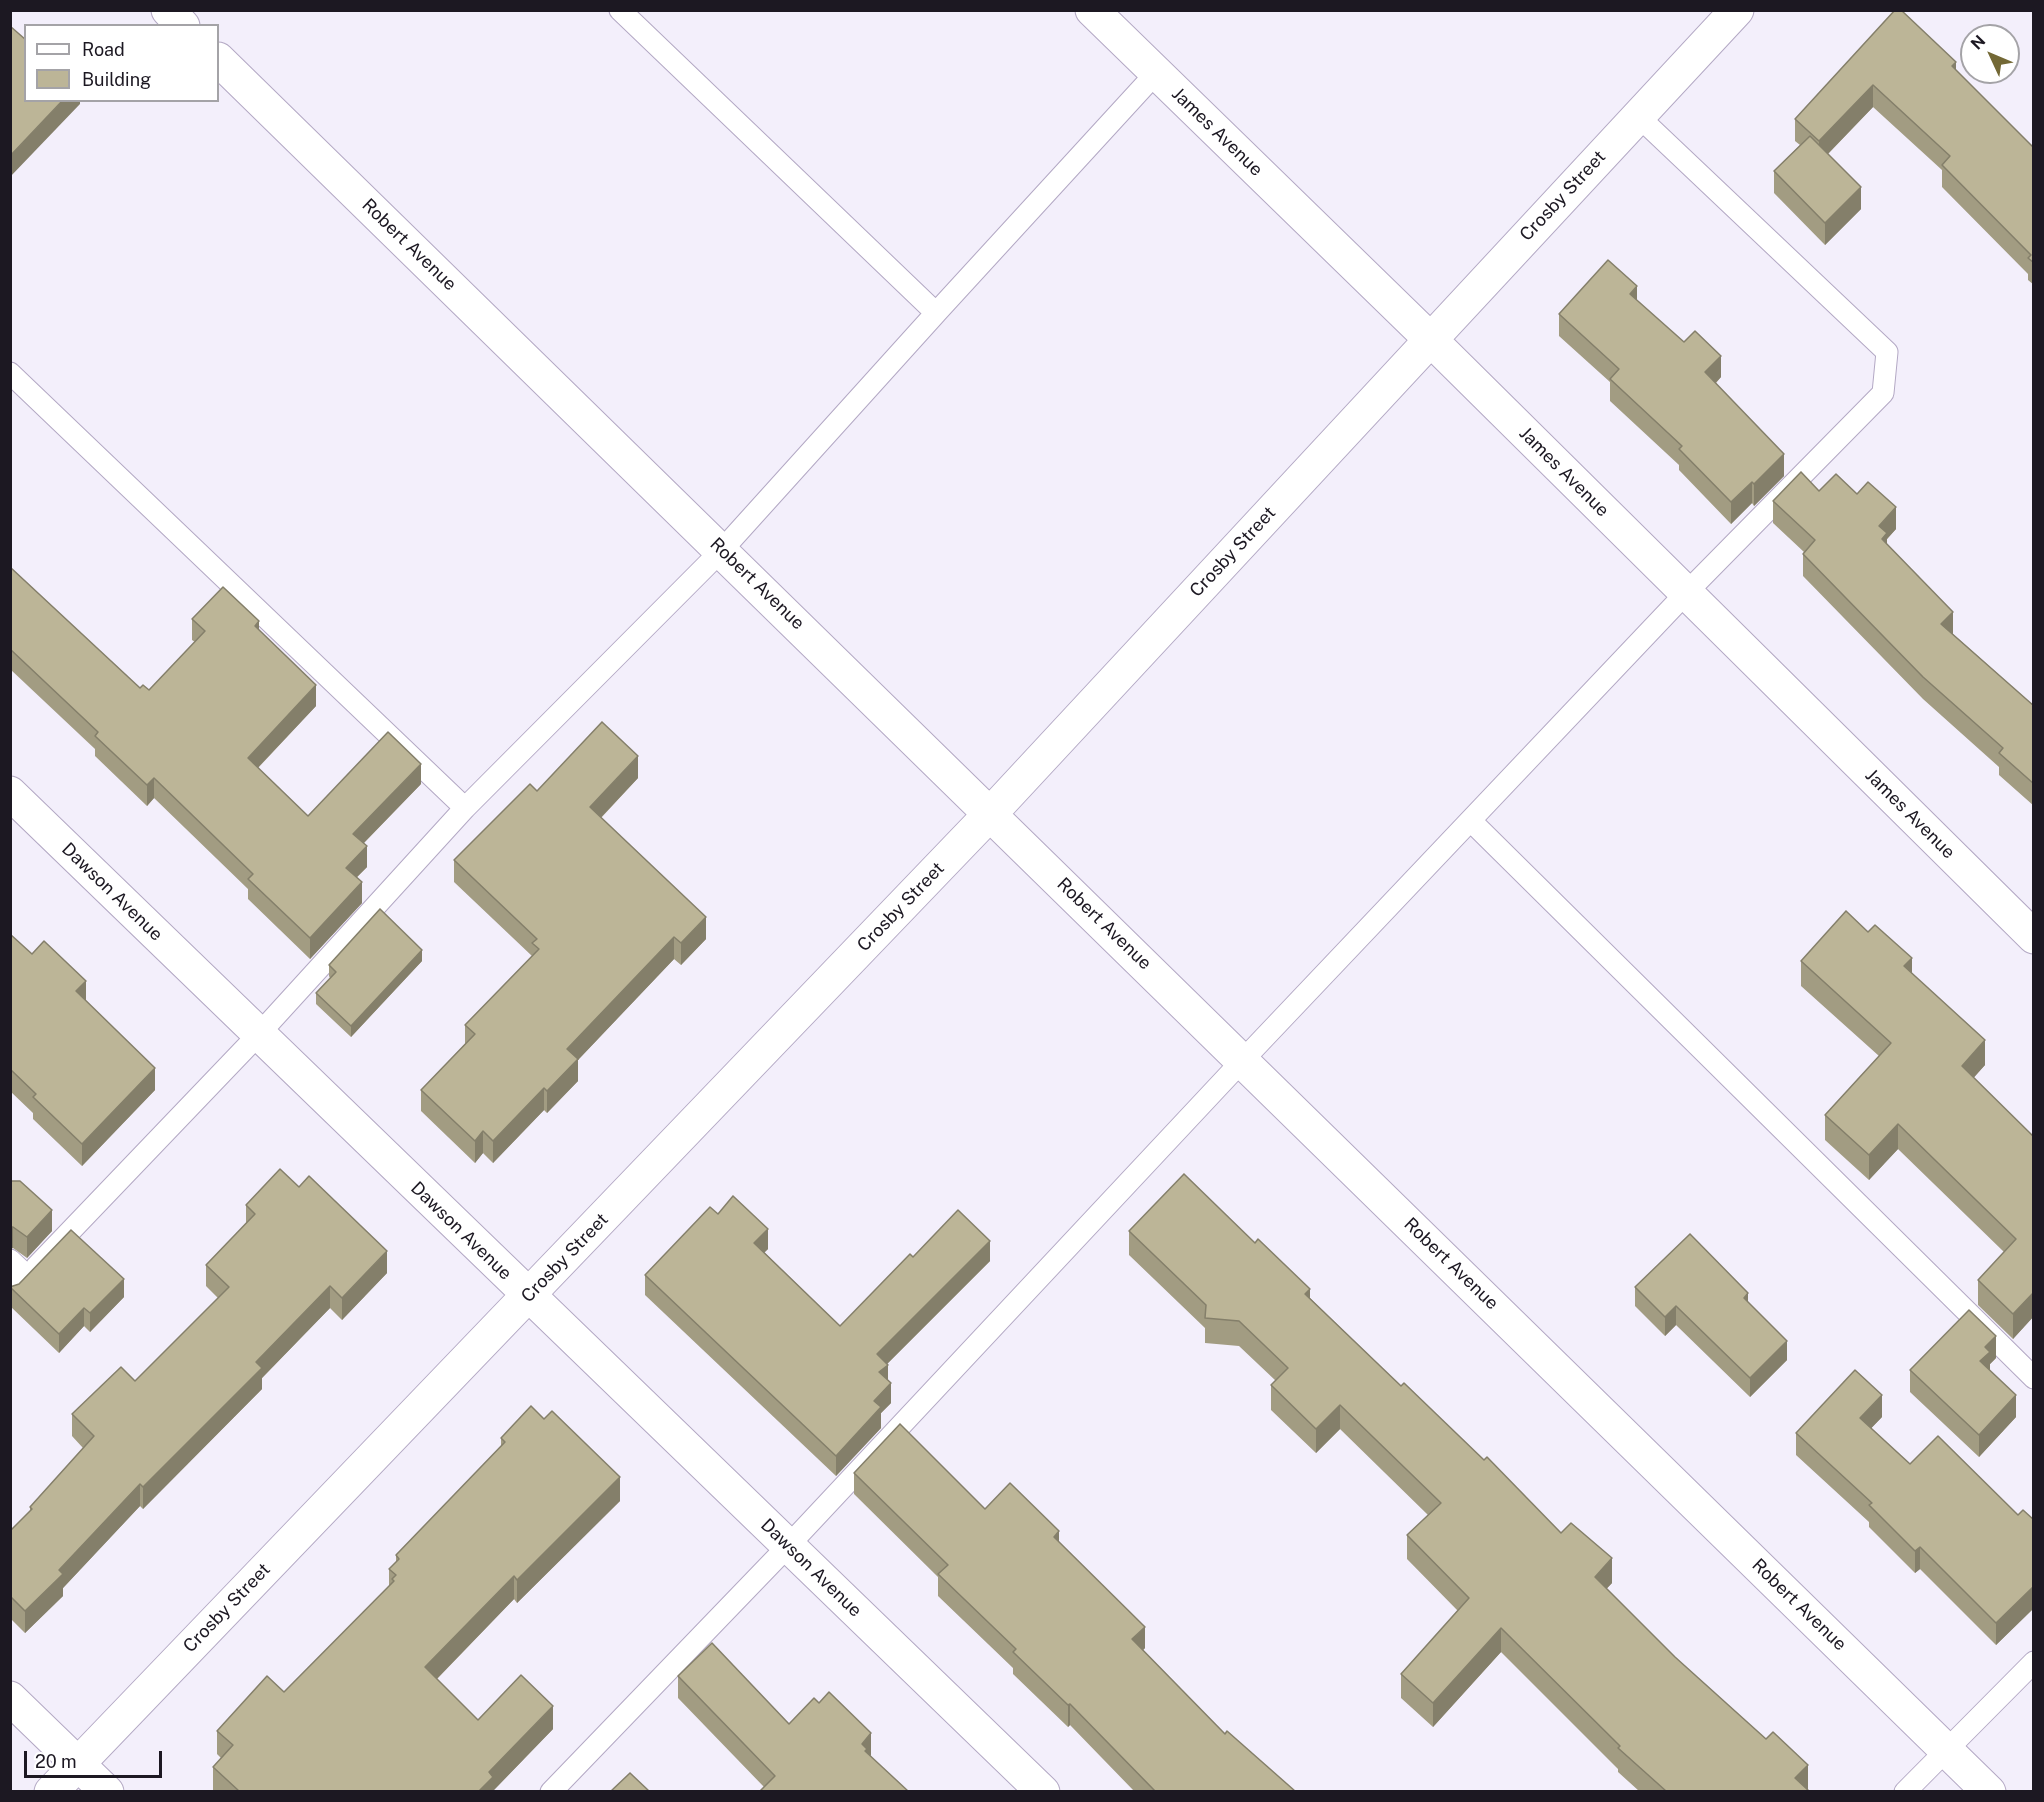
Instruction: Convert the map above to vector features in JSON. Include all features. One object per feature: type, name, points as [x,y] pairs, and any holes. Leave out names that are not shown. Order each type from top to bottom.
[{"type":"street","points":[[168,10],[181,24]]},
{"type":"street","name":"James Avenue","points":[[1092,10],[1430,339],[2034,937]]},
{"type":"street","name":"Crosby Street","points":[[51,1791],[991,813],[1737,10]]},
{"type":"street","name":"Robert Avenue","points":[[219,60],[1989,1791]]},
{"type":"street","name":"Dawson Avenue","points":[[10,793],[1043,1791]]},
{"type":"street","points":[[10,1698],[107,1791]]},
{"type":"lane","points":[[620,10],[936,313]]},
{"type":"lane","points":[[10,1293],[259,1034],[465,807],[722,550],[1156,73]]},
{"type":"lane","points":[[553,1791],[788,1546],[1243,1060],[1686,593],[1883,393],[1887,352],[1638,116]]},
{"type":"lane","points":[[10,373],[465,807]]},
{"type":"lane","points":[[1471,821],[2034,1378]]},
{"type":"lane","points":[[10,1260],[27,1276]]},
{"type":"lane","points":[[1905,1791],[2034,1662]]},
{"type":"building","points":[[1895,10],[1901,10],[1956,62],[1952,66],[1960,74],[1960,84],[1970,84],[2034,148],[2034,263],[2028,258],[2031,255],[1942,165],[1950,156],[1873,85],[1819,141],[1795,119]]},
{"type":"building","points":[[10,26],[24,38],[24,102],[61,102],[10,156]]},
{"type":"building","points":[[1810,136],[1861,187],[1825,223],[1774,171]]},
{"type":"building","points":[[1608,260],[1637,286],[1630,294],[1684,342],[1695,331],[1721,356],[1705,372],[1784,454],[1754,484],[1752,482],[1731,502],[1679,449],[1682,446],[1610,379],[1619,369],[1559,314]]},
{"type":"building","points":[[1801,472],[1819,491],[1836,474],[1857,494],[1868,482],[1896,507],[1879,526],[1887,533],[1882,539],[1953,612],[1941,624],[2034,706],[2034,784],[1999,753],[2003,748],[1923,677],[1803,554],[1815,540],[1773,501]]},
{"type":"building","points":[[10,567],[140,688],[143,685],[149,690],[205,631],[192,619],[223,587],[259,621],[255,626],[316,685],[248,758],[308,816],[388,732],[421,764],[353,834],[367,846],[346,868],[362,882],[310,938],[248,879],[253,874],[154,778],[147,785],[95,736],[98,732],[10,649]]},
{"type":"building","points":[[602,722],[638,756],[590,807],[706,917],[681,943],[674,937],[567,1049],[578,1059],[547,1091],[544,1088],[493,1141],[483,1131],[475,1141],[421,1090],[475,1034],[465,1025],[539,949],[532,943],[537,939],[454,860],[530,784],[537,791]]},
{"type":"building","points":[[380,909],[422,950],[351,1026],[316,993],[336,972],[329,965]]},
{"type":"building","points":[[1846,911],[1868,932],[1875,925],[1912,958],[1904,966],[1985,1040],[1962,1066],[2034,1137],[2034,1292],[2013,1314],[1978,1280],[2016,1239],[1898,1124],[1869,1155],[1825,1115],[1891,1043],[1801,961]]},
{"type":"building","points":[[10,934],[32,954],[44,941],[86,981],[76,991],[155,1068],[82,1144],[33,1097],[36,1094],[10,1069]]},
{"type":"building","points":[[280,1169],[299,1187],[309,1176],[387,1251],[342,1298],[330,1286],[256,1362],[262,1368],[143,1487],[140,1484],[59,1570],[63,1574],[25,1611],[10,1596],[10,1531],[32,1509],[30,1507],[94,1436],[72,1414],[121,1367],[135,1381],[229,1287],[206,1265],[255,1214],[246,1205]]},
{"type":"building","points":[[1184,1174],[1255,1243],[1258,1239],[1310,1289],[1305,1294],[1401,1386],[1404,1383],[1484,1460],[1487,1457],[1561,1533],[1571,1523],[1612,1558],[1595,1577],[1675,1657],[1766,1739],[1773,1732],[1808,1765],[1795,1778],[1809,1791],[1666,1791],[1618,1748],[1620,1746],[1501,1628],[1433,1703],[1401,1674],[1469,1598],[1407,1535],[1441,1503],[1340,1405],[1316,1429],[1271,1385],[1288,1368],[1239,1321],[1205,1318],[1206,1305],[1129,1231]]},
{"type":"building","points":[[10,1181],[20,1181],[52,1210],[27,1237],[10,1227]]},
{"type":"building","points":[[733,1196],[768,1229],[754,1243],[840,1326],[910,1254],[913,1257],[958,1210],[990,1241],[877,1354],[888,1365],[879,1372],[891,1383],[874,1401],[881,1407],[836,1456],[645,1275],[710,1207],[718,1214]]},
{"type":"building","points":[[71,1230],[124,1279],[90,1313],[84,1308],[59,1334],[10,1287],[19,1284]]},
{"type":"building","points":[[1690,1234],[1748,1293],[1744,1298],[1787,1341],[1750,1378],[1676,1306],[1665,1317],[1635,1287]]},
{"type":"building","points":[[1969,1310],[1996,1336],[1985,1347],[1990,1352],[1980,1361],[2016,1395],[1979,1435],[1910,1370]]},
{"type":"building","points":[[1855,1370],[1882,1395],[1860,1418],[1910,1464],[1938,1436],[2018,1515],[2023,1510],[2034,1520],[2034,1586],[1996,1623],[1920,1547],[1915,1551],[1869,1505],[1872,1503],[1796,1433]]},
{"type":"building","points":[[531,1406],[544,1419],[552,1411],[620,1477],[517,1580],[514,1576],[425,1667],[478,1720],[521,1675],[553,1706],[489,1772],[493,1777],[479,1791],[239,1791],[213,1767],[233,1745],[217,1731],[267,1676],[284,1692],[394,1581],[392,1579],[396,1575],[389,1569],[399,1559],[396,1555],[505,1442],[501,1438]]},
{"type":"building","points":[[900,1424],[985,1509],[1010,1483],[1059,1531],[1054,1537],[1145,1627],[1132,1639],[1225,1734],[1227,1731],[1295,1791],[1155,1791],[1070,1704],[1068,1705],[1013,1652],[1016,1649],[938,1574],[948,1565],[854,1473]]},
{"type":"building","points":[[712,1643],[789,1724],[814,1698],[819,1703],[829,1692],[871,1733],[862,1744],[867,1749],[865,1751],[908,1791],[760,1791],[775,1776],[678,1676]]},
{"type":"building","points":[[630,1773],[649,1791],[611,1791]]}]
